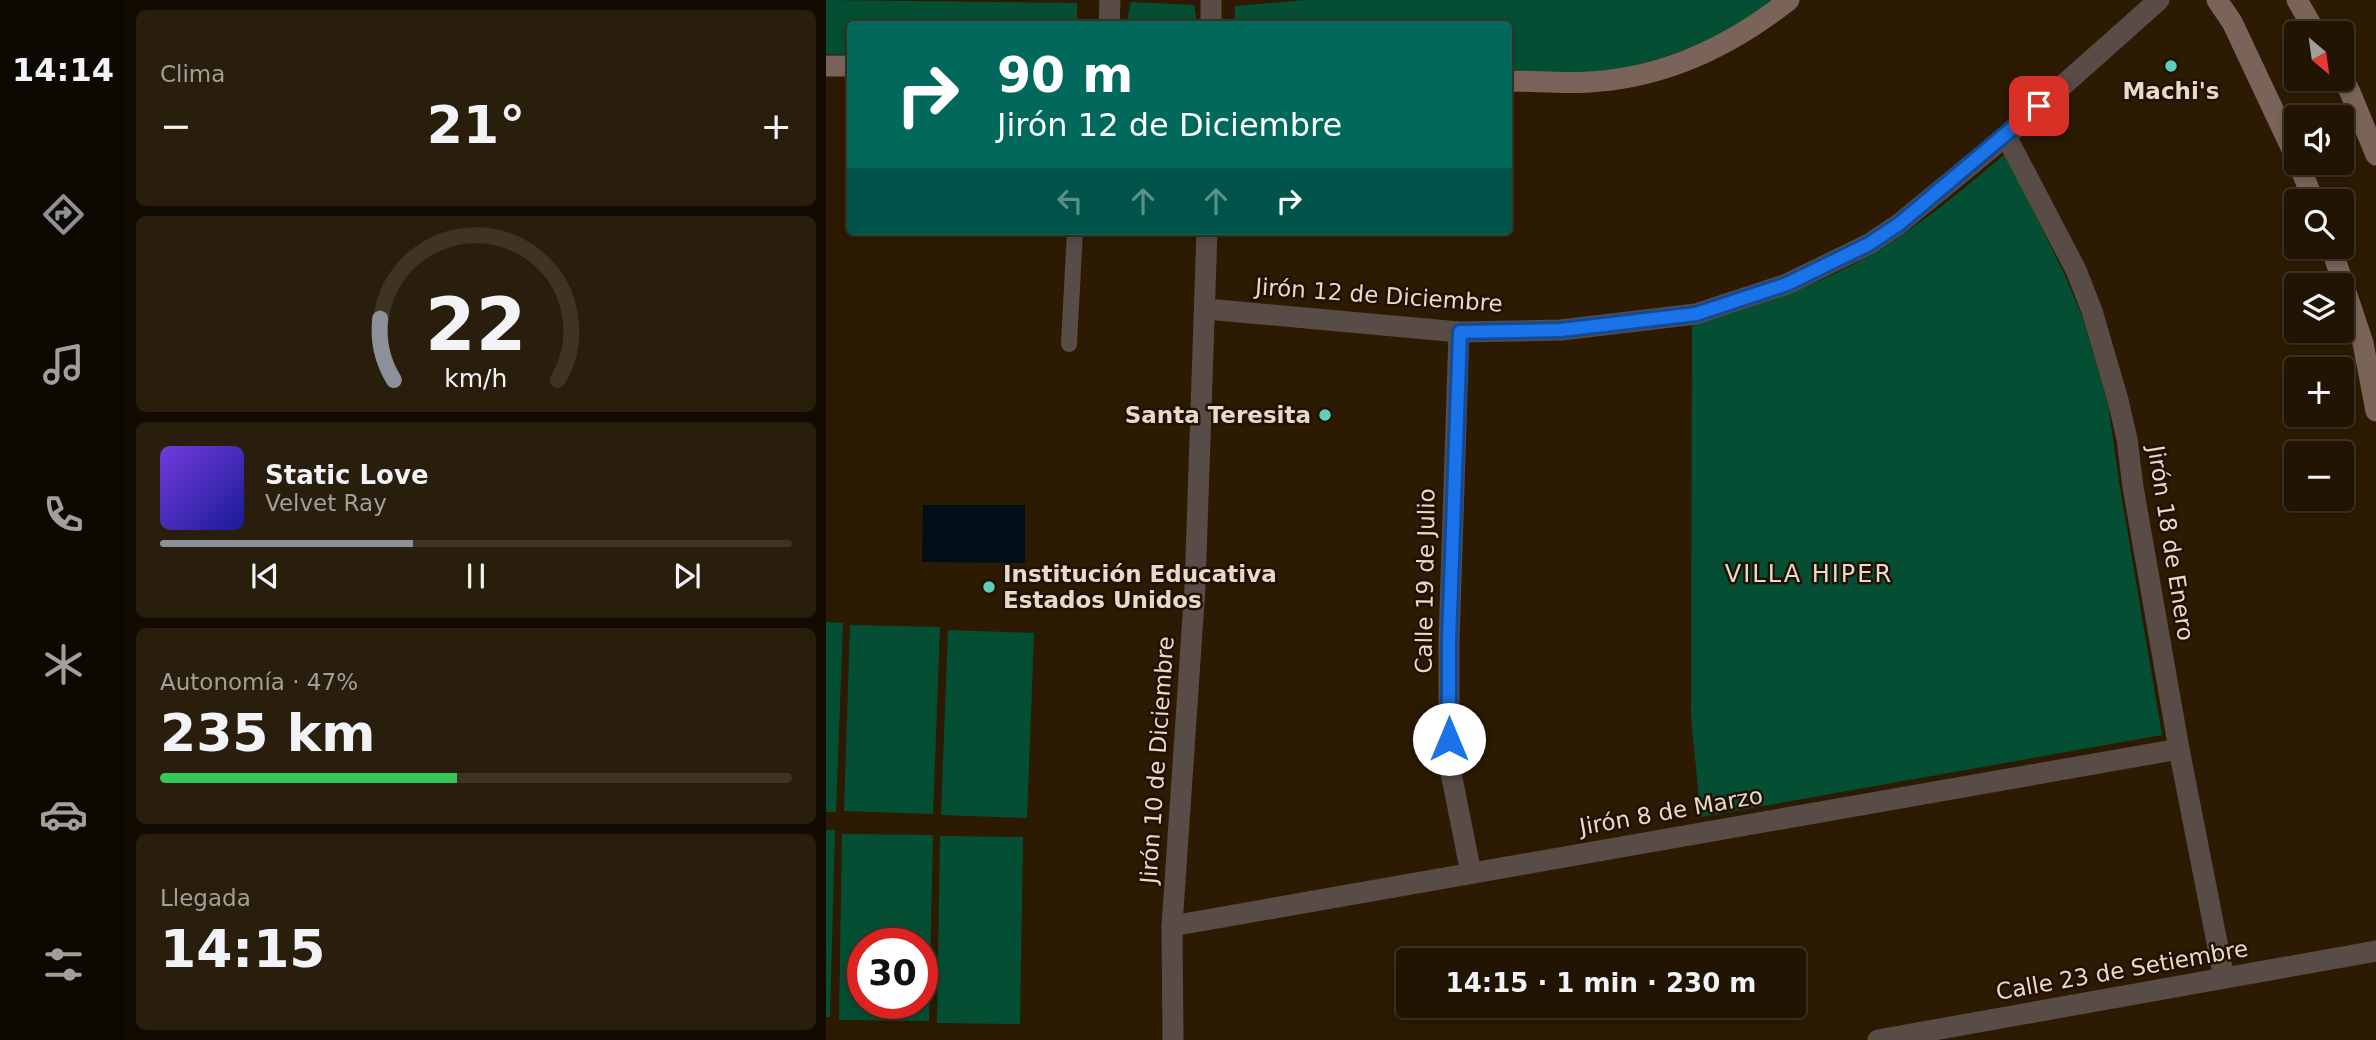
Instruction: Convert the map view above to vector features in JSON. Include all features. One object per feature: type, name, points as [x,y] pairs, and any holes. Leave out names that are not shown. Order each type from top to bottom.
[{"type":"main road","points":[[1512,81],[1589,82],[1636,76],[1684,64],[1732,40],[1789,0]]},
{"type":"main road","points":[[2217,0],[2232,22],[2284,132]]},
{"type":"main road","points":[[2297,0],[2309,21]]},
{"type":"main road","points":[[826,66],[847,66]]},
{"type":"main road","points":[[2349,91],[2376,155]]},
{"type":"main road","points":[[2335,259],[2363,343],[2376,411]]},
{"type":"street","points":[[1109,21],[1110,0]]},
{"type":"street","points":[[1211,0],[1211,21]]},
{"type":"street","name":"Jirón 12 de Diciembre","points":[[1206,309],[1460,332],[1561,330],[1696,314],[1787,284],[1869,244],[1899,224],[2006,136],[2160,0]]},
{"type":"street","name":"Jirón 18 de Enero","points":[[2006,136],[2076,270],[2092,311],[2118,400],[2127,439],[2179,750],[2224,978]]},
{"type":"street","name":"Jirón 10 de Diciembre","points":[[1173,1040],[1172,926],[1195,587],[1207,235]]},
{"type":"street","name":"Calle 19 de Julio","points":[[1460,332],[1449,640],[1450,763],[1471,873]]},
{"type":"street","name":"Jirón 8 de Marzo","points":[[1172,926],[2179,750]]},
{"type":"street","name":"Calle 23 de Setiembre","points":[[1878,1040],[2376,951]]},
{"type":"lane","points":[[1069,344],[1075,235]]},
{"type":"green space","points":[[826,0],[1077,3],[1077,21],[847,21],[847,55],[826,54]]},
{"type":"green space","points":[[1305,0],[1772,0],[1733,27],[1686,49],[1637,65],[1589,73],[1512,70],[1512,21],[1235,21],[1235,6]]},
{"type":"green space","points":[[1131,2],[1194,5],[1197,21],[1127,21]]},
{"type":"green space","points":[[2005,154],[2063,271],[2082,316],[2108,404],[2162,735],[1701,817],[1691,717],[1692,326],[1791,293],[1869,256],[1930,215]]},
{"type":"green space","points":[[826,622],[843,623],[836,812],[826,812]]},
{"type":"green space","points":[[850,625],[940,627],[933,814],[844,811]]},
{"type":"green space","points":[[948,630],[1034,633],[1027,818],[941,815]]},
{"type":"green space","points":[[826,830],[835,830],[830,1017],[826,1017]]},
{"type":"green space","points":[[842,834],[933,835],[931,928],[847,928],[847,1019],[929,1021],[839,1020]]},
{"type":"green space","points":[[940,836],[1023,837],[1020,1024],[937,1023]]},
{"type":"shaded area","points":[[923,505],[1025,505],[1025,563],[922,562]]},
{"type":"place","name":"Machi's","points":[[2171,66]]},
{"type":"place","name":"Santa Teresita","points":[[1325,415]]},
{"type":"place","name":"Institución Educativa Estados Unidos","points":[[989,587]]},
{"type":"district","name":"VILLA HIPER","points":[[1809,574]]},
{"type":"route","points":[[1449,739],[1449,640],[1460,332],[1561,330],[1696,314],[1787,284],[1869,244],[1899,224],[2039,106]]}]
